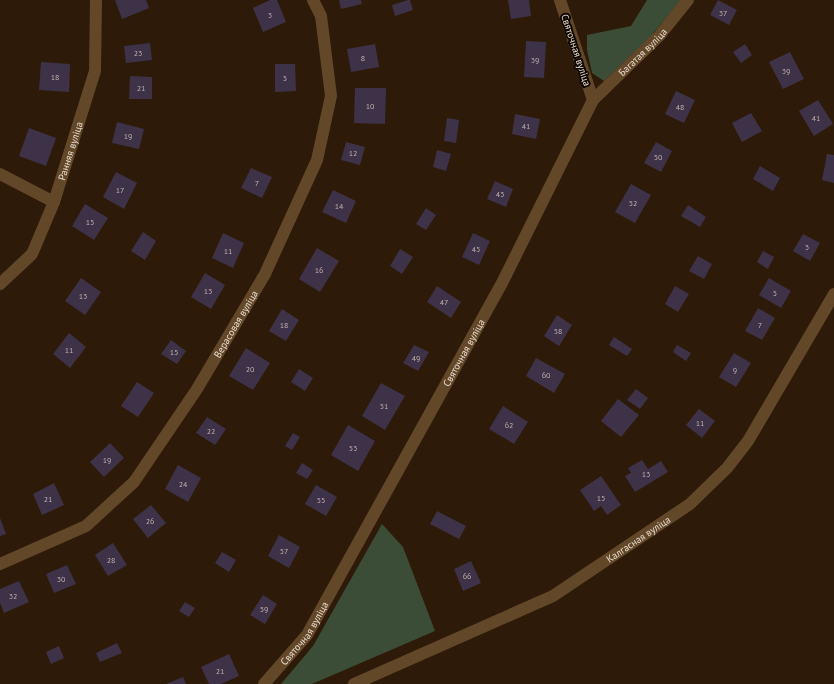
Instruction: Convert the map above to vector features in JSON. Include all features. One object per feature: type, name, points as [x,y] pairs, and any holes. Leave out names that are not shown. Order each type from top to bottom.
[{"type":"street","name":"Ранняя вуліца","points":[[0,284],[32,254],[54,202],[96,70],[96,0]]},
{"type":"street","name":"Верасовая вуліца","points":[[0,564],[86,526],[134,482],[197,389],[265,274],[317,160],[331,96],[321,16],[313,0]]},
{"type":"street","name":"Святочная вуліца","points":[[264,684],[307,635],[502,283],[593,100],[560,0]]},
{"type":"street","name":"Багатая вуліца","points":[[593,100],[660,36],[688,0]]},
{"type":"street","points":[[0,174],[54,202]]},
{"type":"street","name":"Калгасная вуліца","points":[[354,684],[553,596],[690,504],[727,468],[748,441],[834,294]]},
{"type":"green space","points":[[647,0],[681,0],[649,38],[604,81],[592,73],[587,50],[587,35],[631,26]]},
{"type":"green space","points":[[382,524],[403,547],[435,631],[312,684],[281,684],[313,646]]},
{"type":"building","points":[[115,0],[146,0],[149,8],[122,19]]},
{"type":"building","points":[[270,0],[277,0],[286,22],[263,32],[253,8]]},
{"type":"building","points":[[339,0],[361,0],[362,4],[341,9]]},
{"type":"building","points":[[410,0],[413,10],[395,16],[392,5]]},
{"type":"building","points":[[508,0],[529,0],[531,16],[511,19]]},
{"type":"building","points":[[718,0],[737,10],[729,25],[710,15]]},
{"type":"building","points":[[526,41],[546,42],[544,78],[524,77]]},
{"type":"building","points":[[150,43],[152,60],[126,63],[124,46]]},
{"type":"building","points":[[375,44],[379,67],[351,72],[347,49]]},
{"type":"building","points":[[745,44],[752,55],[741,63],[733,52]]},
{"type":"building","points":[[790,52],[804,79],[783,89],[769,62]]},
{"type":"building","points":[[41,62],[70,64],[69,92],[39,90]]},
{"type":"building","points":[[275,64],[295,64],[296,91],[275,92]]},
{"type":"building","points":[[130,76],[152,77],[152,99],[129,99]]},
{"type":"building","points":[[355,88],[386,88],[385,124],[354,123]]},
{"type":"building","points":[[676,91],[695,100],[684,123],[665,114]]},
{"type":"building","points":[[818,100],[833,124],[814,136],[799,111]]},
{"type":"building","points":[[751,113],[762,131],[742,142],[732,123]]},
{"type":"building","points":[[515,114],[540,119],[536,139],[512,134]]},
{"type":"building","points":[[447,118],[459,120],[456,143],[444,141]]},
{"type":"building","points":[[117,122],[144,129],[139,149],[112,143]]},
{"type":"building","points":[[29,128],[56,138],[46,166],[19,156]]},
{"type":"building","points":[[346,142],[365,147],[360,165],[341,160]]},
{"type":"building","points":[[656,142],[672,151],[661,172],[644,163]]},
{"type":"building","points":[[437,150],[451,154],[446,171],[433,167]]},
{"type":"building","points":[[827,154],[834,155],[834,183],[822,180]]},
{"type":"building","points":[[760,166],[780,178],[773,191],[753,179]]},
{"type":"building","points":[[251,168],[272,177],[262,198],[241,188]]},
{"type":"building","points":[[116,172],[137,183],[124,209],[103,197]]},
{"type":"building","points":[[495,181],[513,189],[506,207],[487,199]]},
{"type":"building","points":[[631,184],[651,195],[635,223],[615,212]]},
{"type":"building","points":[[333,190],[356,201],[346,223],[322,212]]},
{"type":"building","points":[[85,204],[108,218],[94,240],[72,226]]},
{"type":"building","points":[[688,205],[706,217],[700,227],[681,216]]},
{"type":"building","points":[[426,208],[436,215],[426,230],[416,224]]},
{"type":"building","points":[[143,232],[156,241],[145,260],[131,251]]},
{"type":"building","points":[[223,233],[244,243],[233,268],[212,258]]},
{"type":"building","points":[[473,233],[490,241],[479,265],[462,257]]},
{"type":"building","points":[[803,234],[820,243],[810,261],[793,251]]},
{"type":"building","points":[[317,248],[339,261],[320,292],[299,279]]},
{"type":"building","points":[[400,249],[413,257],[402,274],[390,266]]},
{"type":"building","points":[[763,251],[774,257],[768,269],[757,262]]},
{"type":"building","points":[[698,256],[712,264],[704,279],[689,271]]},
{"type":"building","points":[[205,273],[225,285],[211,309],[191,297]]},
{"type":"building","points":[[81,278],[101,292],[85,315],[65,301]]},
{"type":"building","points":[[769,278],[791,291],[781,308],[759,295]]},
{"type":"building","points":[[437,286],[461,302],[451,318],[427,302]]},
{"type":"building","points":[[675,286],[689,294],[678,312],[665,304]]},
{"type":"building","points":[[758,308],[775,318],[762,340],[745,331]]},
{"type":"building","points":[[282,309],[299,320],[286,341],[269,331]]},
{"type":"building","points":[[557,315],[572,325],[559,346],[544,336]]},
{"type":"building","points":[[69,333],[86,347],[70,368],[53,354]]},
{"type":"building","points":[[614,337],[632,349],[627,356],[609,345]]},
{"type":"building","points":[[171,340],[186,351],[177,364],[161,354]]},
{"type":"building","points":[[414,345],[429,352],[418,371],[403,363]]},
{"type":"building","points":[[677,345],[691,353],[686,361],[673,352]]},
{"type":"building","points":[[246,348],[270,363],[253,390],[229,376]]},
{"type":"building","points":[[734,353],[751,363],[736,387],[719,377]]},
{"type":"building","points":[[536,358],[565,374],[554,393],[526,376]]},
{"type":"building","points":[[299,369],[313,378],[305,391],[291,382]]},
{"type":"building","points":[[137,382],[154,393],[138,417],[121,406]]},
{"type":"building","points":[[381,383],[405,396],[385,430],[362,416]]},
{"type":"building","points":[[636,389],[648,398],[640,409],[627,400]]},
{"type":"building","points":[[618,399],[639,415],[621,437],[601,421]]},
{"type":"building","points":[[503,406],[528,422],[514,444],[489,429]]},
{"type":"building","points":[[699,409],[715,421],[702,438],[686,425]]},
{"type":"building","points":[[207,417],[226,429],[215,445],[196,433]]},
{"type":"building","points":[[348,425],[375,441],[358,471],[331,455]]},
{"type":"building","points":[[293,433],[300,437],[292,450],[285,446]]},
{"type":"building","points":[[110,443],[124,458],[104,477],[90,462]]},
{"type":"building","points":[[642,460],[648,469],[661,461],[668,472],[635,492],[625,476],[631,473],[628,468]]},
{"type":"building","points":[[302,463],[313,470],[307,479],[296,473]]},
{"type":"building","points":[[178,465],[201,478],[188,502],[165,489]]},
{"type":"building","points":[[601,476],[621,505],[607,515],[601,506],[594,511],[580,490]]},
{"type":"building","points":[[54,483],[64,505],[42,515],[33,494]]},
{"type":"building","points":[[316,485],[337,497],[326,516],[305,504]]},
{"type":"building","points":[[151,505],[166,523],[148,538],[133,519]]},
{"type":"building","points":[[437,511],[466,526],[459,539],[430,524]]},
{"type":"building","points":[[0,518],[6,534],[0,536]]},
{"type":"building","points":[[279,535],[300,547],[289,568],[268,556]]},
{"type":"building","points":[[113,543],[127,565],[108,576],[95,555]]},
{"type":"building","points":[[222,552],[236,560],[229,572],[215,563]]},
{"type":"building","points":[[471,561],[481,583],[463,591],[454,569]]},
{"type":"building","points":[[67,565],[76,584],[54,593],[46,574]]},
{"type":"building","points":[[19,581],[29,602],[4,613],[0,603],[0,589]]},
{"type":"building","points":[[263,595],[277,604],[265,624],[250,615]]},
{"type":"building","points":[[185,602],[195,608],[189,617],[179,611]]},
{"type":"building","points":[[117,643],[122,653],[100,662],[96,653]]},
{"type":"building","points":[[59,646],[64,658],[51,664],[46,652]]},
{"type":"building","points":[[229,654],[239,676],[221,684],[209,684],[201,667]]},
{"type":"building","points":[[183,677],[186,684],[166,684]]}]
